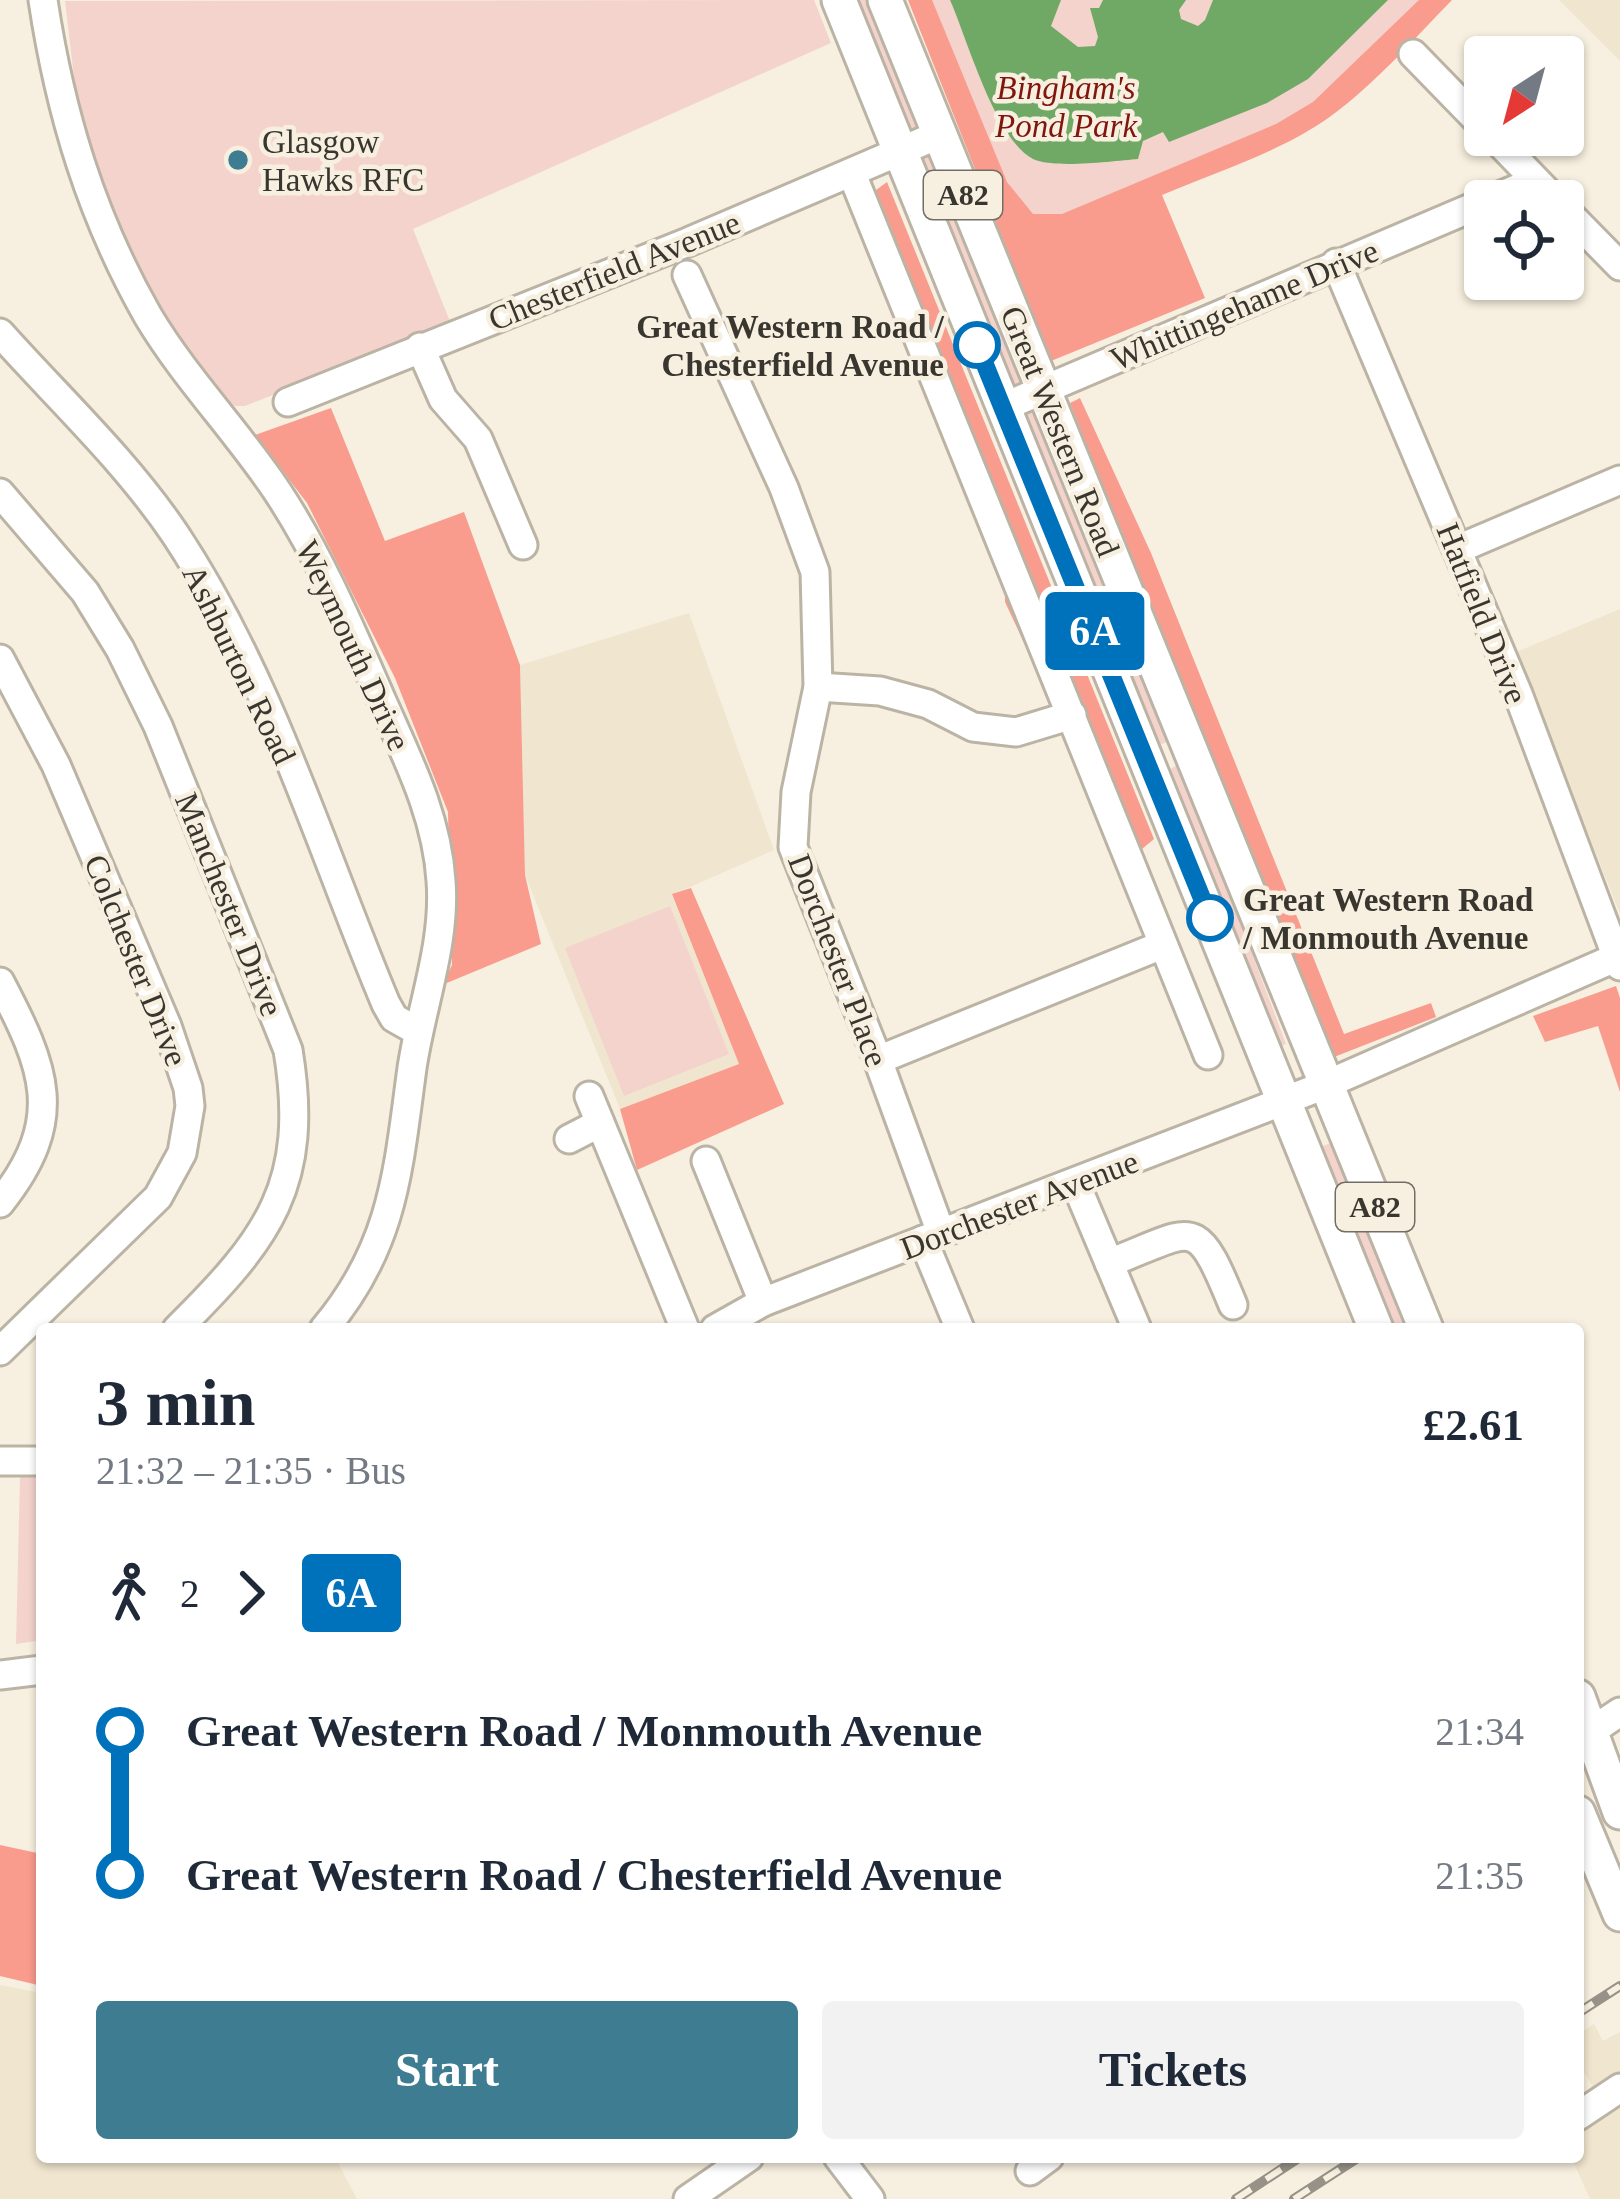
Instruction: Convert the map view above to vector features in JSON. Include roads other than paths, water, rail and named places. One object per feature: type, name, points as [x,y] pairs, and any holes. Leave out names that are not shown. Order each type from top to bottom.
[{"type":"main road","name":"Great Western Road","points":[[839,0],[1374,1323]]},
{"type":"main road","name":"Great Western Road","points":[[885,0],[1424,1323]]},
{"type":"main road","points":[[1149,762],[1190,746]]},
{"type":"main road","points":[[1597,1728],[1620,1812]]},
{"type":"main road","points":[[1584,1827],[1620,1914]]},
{"type":"street","name":"Weymouth Drive","points":[[43,0],[71,141],[118,260],[172,351],[303,534],[345,617],[429,810],[442,910],[418,1031],[399,1169],[387,1223],[358,1283],[328,1323]]},
{"type":"street","points":[[1413,53],[1464,106]]},
{"type":"street","name":"Chesterfield Avenue","points":[[288,402],[938,135]]},
{"type":"street","name":"Whittingehame Drive","points":[[1512,156],[1535,180]]},
{"type":"street","points":[[852,174],[1208,1055]]},
{"type":"street","name":"Whittingehame Drive","points":[[1003,407],[1464,210]]},
{"type":"street","points":[[1584,229],[1620,266]]},
{"type":"street","name":"Hatfield Drive","points":[[1336,263],[1518,694],[1618,961]]},
{"type":"street","name":"Dorchester Place","points":[[687,274],[784,488],[814,572],[818,687],[796,793],[793,848],[878,1060],[957,1323]]},
{"type":"street","name":"Ashburton Road","points":[[0,333],[125,469],[194,566],[228,624],[265,705],[386,1004],[394,1018],[418,1031]]},
{"type":"street","points":[[420,346],[443,399],[478,439],[523,545]]},
{"type":"street","points":[[1458,549],[1620,480]]},
{"type":"street","name":"Manchester Drive","points":[[0,493],[85,592],[120,649],[158,726],[288,1050],[294,1086],[293,1142],[276,1205],[251,1252],[183,1323]]},
{"type":"street","name":"Colchester Drive","points":[[0,659],[56,765],[172,1041],[190,1106],[182,1153],[158,1197],[0,1351]]},
{"type":"street","points":[[818,687],[880,691],[928,704],[973,727],[1016,732],[1072,715]]},
{"type":"street","points":[[878,1060],[1162,945]]},
{"type":"street","name":"Dorchester Avenue","points":[[726,1323],[763,1303],[1325,1085],[1618,961]]},
{"type":"street","points":[[0,982],[36,1055],[44,1112],[34,1151],[0,1202]]},
{"type":"street","points":[[589,1096],[683,1323]]},
{"type":"street","points":[[569,1139],[600,1123]]},
{"type":"street","points":[[706,1161],[763,1303]]},
{"type":"street","points":[[1075,1182],[1134,1323]]},
{"type":"street","points":[[1109,1263],[1179,1236],[1192,1236],[1206,1246],[1233,1304]]},
{"type":"street","points":[[0,1461],[36,1461]]},
{"type":"street","points":[[0,1675],[36,1671]]},
{"type":"street","points":[[1584,2112],[1620,2088]]},
{"type":"street","points":[[688,2199],[735,2163]]},
{"type":"street","points":[[843,2163],[870,2199]]},
{"type":"railway","points":[[1584,2009],[1620,1986]]},
{"type":"railway","points":[[1236,2199],[1291,2163]]},
{"type":"railway","points":[[1294,2199],[1350,2163]]},
{"type":"place","name":"Glasgow Hawks RFC","points":[[238,160]]},
{"type":"place","name":"Great Western Road / Chesterfield Avenue","points":[[977,345]]},
{"type":"place","name":"Great Western Road / Monmouth Avenue","points":[[1210,918]]},
{"type":"park label","name":"Bingham's Pond Park","points":[[1066,106]]}]
